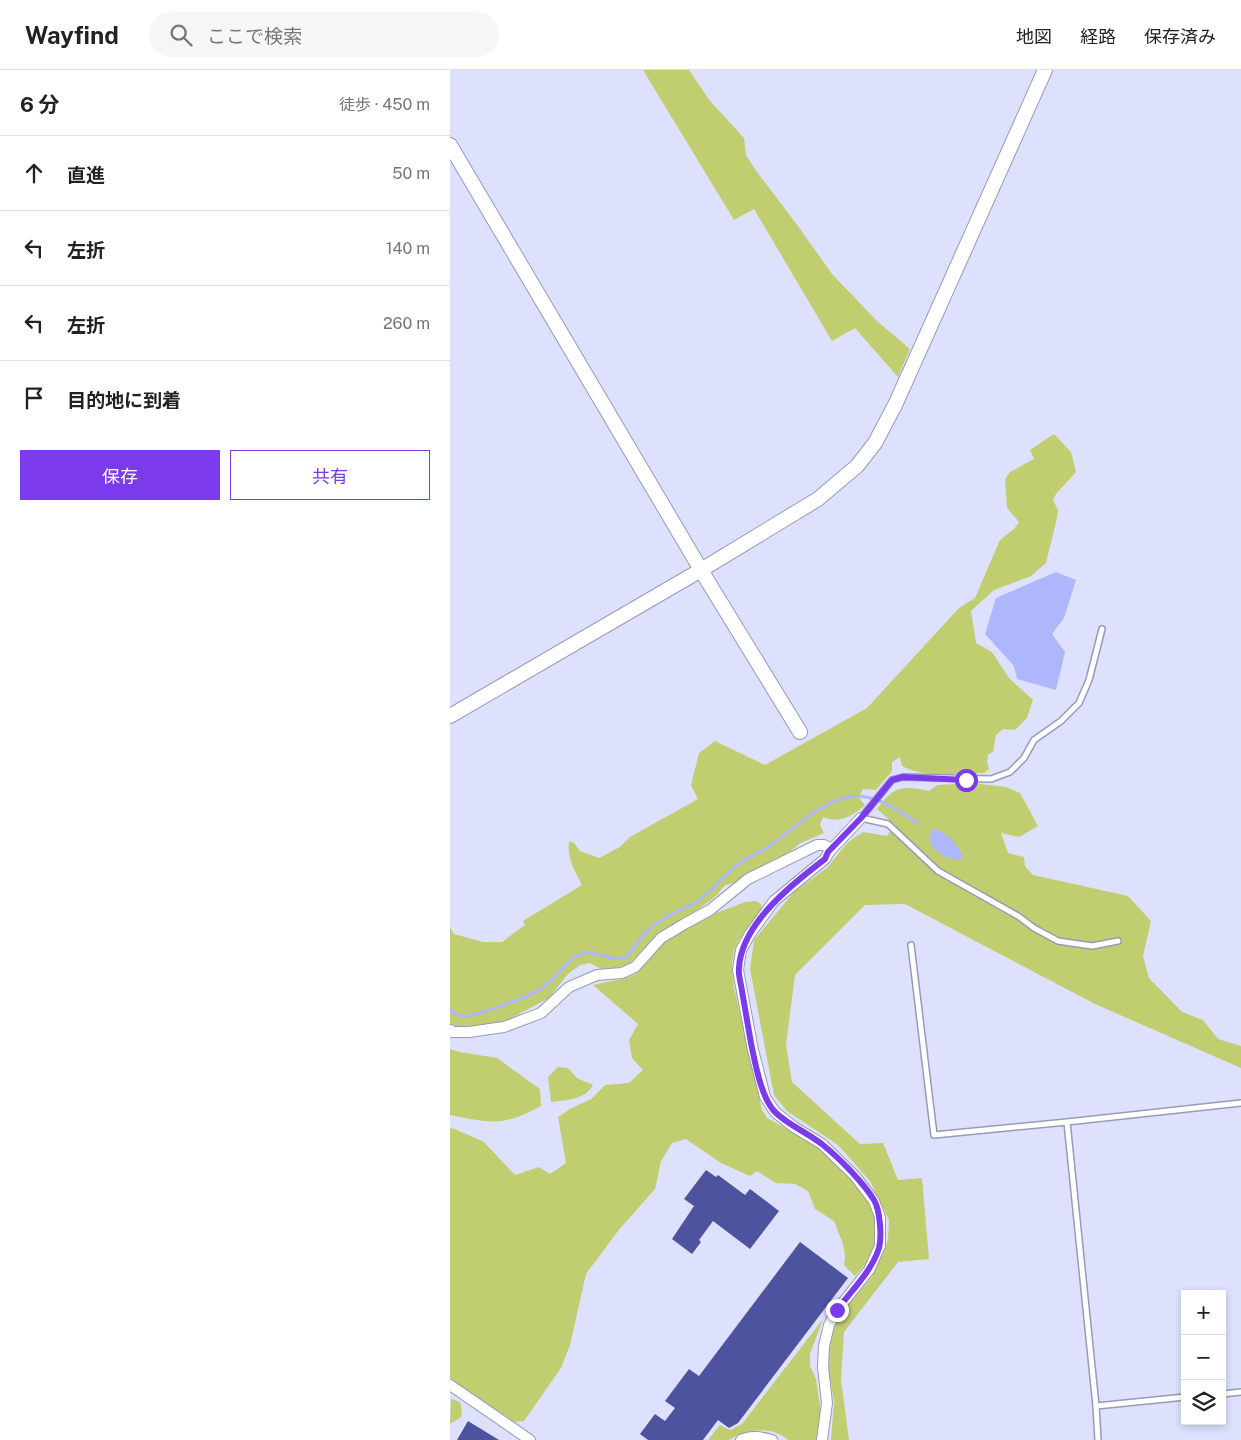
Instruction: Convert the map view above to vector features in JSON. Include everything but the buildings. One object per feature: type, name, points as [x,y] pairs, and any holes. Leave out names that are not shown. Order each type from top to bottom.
[{"type":"street","points":[[450,716],[701,570],[818,499],[856,466],[875,443],[896,403],[1044,70]]},
{"type":"street","points":[[450,145],[701,570],[800,732]]},
{"type":"street","points":[[822,1440],[828,1403],[823,1368],[824,1346],[829,1326],[837,1310],[869,1270],[880,1246],[880,1217],[874,1200],[855,1176],[822,1144],[794,1127],[775,1112],[765,1097],[753,1050],[738,970],[741,950],[774,901],[825,859],[828,852],[861,818]]},
{"type":"street","points":[[450,1030],[453,1032],[469,1032],[504,1027],[541,1013],[569,987],[597,976],[622,973],[634,967],[661,938],[710,910],[748,879],[818,845],[828,847],[828,852]]},
{"type":"street","points":[[450,1385],[530,1440]]},
{"type":"street","points":[[741,1440],[748,1436],[772,1440]]},
{"type":"lane","points":[[1102,629],[1089,680],[1079,703],[1061,721],[1034,740],[1024,758],[1010,772],[991,779],[903,777],[892,780],[861,818],[888,824],[938,871],[1058,941],[1092,946],[1118,941]]},
{"type":"lane","points":[[911,945],[934,1135],[1241,1103]]},
{"type":"lane","points":[[1067,1122],[1098,1440]]},
{"type":"lane","points":[[1226,1394],[1241,1392]]},
{"type":"lane","points":[[1096,1406],[1181,1398]]},
{"type":"green space","points":[[643,70],[689,70],[710,101],[744,138],[746,155],[757,172],[832,274],[877,321],[910,349],[898,377],[855,328],[832,341],[754,209],[734,220]]},
{"type":"green space","points":[[1054,434],[1071,452],[1076,472],[1053,500],[1058,510],[1046,563],[1031,576],[994,590],[971,611],[976,643],[992,652],[1009,678],[1033,700],[1027,718],[1015,730],[1003,729],[996,735],[993,752],[988,754],[987,762],[989,769],[984,773],[931,774],[902,766],[900,757],[892,762],[892,771],[876,790],[863,789],[859,798],[865,805],[860,809],[846,818],[835,820],[823,817],[820,825],[824,833],[799,844],[785,856],[734,883],[725,885],[716,896],[703,906],[654,938],[630,963],[617,968],[601,969],[590,963],[580,965],[568,974],[549,998],[502,1023],[463,1028],[450,1024],[450,927],[454,934],[483,942],[502,942],[525,925],[523,921],[582,885],[570,858],[569,841],[574,843],[580,851],[599,858],[620,847],[630,837],[698,799],[691,785],[699,753],[715,741],[765,765],[867,708],[959,608],[975,598],[1000,540],[1014,529],[1019,522],[1007,508],[1005,479],[1010,472],[1034,459],[1030,450]]},
{"type":"green space","points":[[972,783],[1006,787],[1020,793],[1038,826],[1019,837],[1001,833],[1008,853],[1024,857],[1025,866],[1033,875],[1128,896],[1151,921],[1143,956],[1149,978],[1182,1012],[1203,1020],[1218,1039],[1241,1046],[1241,1068],[1095,1004],[905,904],[865,905],[795,975],[786,1045],[792,1082],[860,1144],[883,1143],[898,1180],[922,1178],[929,1259],[898,1262],[844,1332],[841,1379],[849,1440],[831,1440],[834,1402],[828,1366],[829,1341],[841,1313],[872,1277],[888,1240],[889,1220],[870,1181],[838,1145],[787,1111],[774,1095],[750,969],[754,940],[794,892],[827,868],[847,843],[863,832],[887,836],[895,825],[877,809],[888,796],[899,789],[905,788],[929,791],[937,785]]},
{"type":"green space","points":[[756,901],[761,904],[762,911],[739,940],[734,950],[732,963],[734,987],[762,1110],[767,1118],[810,1141],[852,1178],[863,1192],[873,1211],[876,1225],[874,1250],[855,1276],[844,1265],[843,1244],[834,1221],[815,1209],[808,1191],[795,1184],[776,1183],[757,1171],[750,1176],[721,1163],[686,1139],[672,1143],[661,1161],[655,1189],[618,1231],[586,1274],[570,1345],[561,1368],[524,1421],[514,1422],[450,1378],[450,1128],[484,1142],[515,1175],[539,1167],[550,1174],[566,1163],[558,1117],[591,1099],[605,1085],[629,1083],[643,1070],[632,1058],[629,1040],[638,1024],[593,985],[636,974],[652,953],[665,941],[711,915],[745,902]]},
{"type":"green space","points":[[450,1049],[497,1058],[540,1089],[541,1106],[516,1117],[496,1121],[476,1120],[450,1115]]},
{"type":"green space","points":[[558,1067],[568,1068],[577,1078],[593,1085],[590,1090],[569,1100],[551,1102],[548,1077]]},
{"type":"green space","points":[[823,1319],[810,1354],[810,1366],[816,1379],[821,1412],[818,1440],[788,1440],[776,1433],[764,1430],[745,1433],[728,1440],[708,1440],[720,1425],[730,1430],[742,1424]]},
{"type":"green space","points":[[451,1399],[460,1402],[462,1410],[461,1417],[450,1424]]},
{"type":"water","points":[[1056,572],[1076,580],[1064,618],[1052,634],[1065,652],[1056,690],[1017,679],[1014,666],[985,634],[996,598]]},
{"type":"water","points":[[934,828],[952,840],[962,853],[963,858],[948,858],[934,848],[930,838]]},
{"type":"waterway","points":[[450,1009],[454,1013],[463,1016],[517,1000],[544,987],[567,963],[584,953],[594,953],[610,958],[625,957],[649,929],[671,914],[695,903],[740,863],[770,846],[806,817],[837,800],[858,796],[868,797],[894,808],[918,823]]},
{"type":"route","points":[[837,1310],[869,1270],[880,1246],[880,1217],[874,1200],[855,1176],[822,1144],[794,1127],[775,1112],[765,1097],[753,1050],[738,970],[741,950],[774,901],[825,859],[828,852],[861,818],[892,780],[903,777],[966,780]]}]
